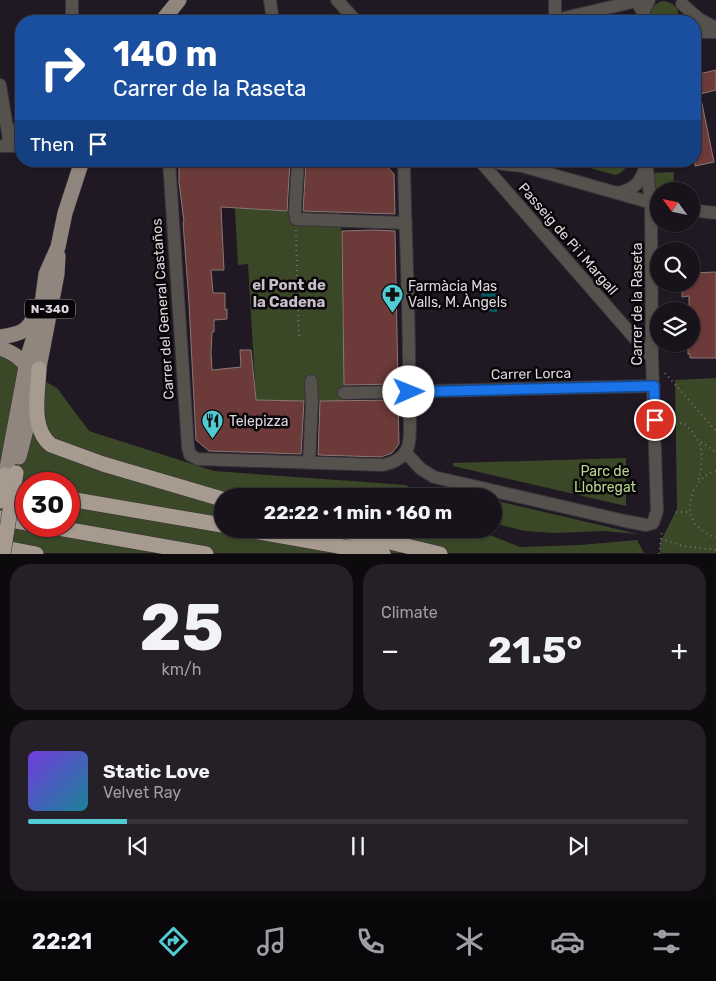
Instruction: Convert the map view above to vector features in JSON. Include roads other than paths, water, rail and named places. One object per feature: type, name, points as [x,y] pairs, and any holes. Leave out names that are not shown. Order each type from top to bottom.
[{"type":"highway","points":[[32,367],[38,422],[40,431],[46,441],[103,464],[214,497]]},
{"type":"highway","name":"N-340","points":[[0,501],[7,478]]},
{"type":"highway","name":"N-340","points":[[3,554],[7,478]]},
{"type":"highway","points":[[80,501],[214,524]]},
{"type":"highway","points":[[0,518],[15,521]]},
{"type":"highway","points":[[80,532],[206,554]]},
{"type":"highway","points":[[293,538],[383,554]]},
{"type":"highway","points":[[373,538],[440,554]]},
{"type":"highway","points":[[0,547],[36,554]]},
{"type":"main road","points":[[167,15],[178,0]]},
{"type":"main road","name":"N-340","points":[[7,478],[32,367],[57,274],[58,247],[65,213],[80,167]]},
{"type":"main road","name":"N-340","points":[[7,478],[21,446],[30,414],[32,367],[46,274],[58,247]]},
{"type":"main road","points":[[0,338],[18,334],[30,325],[43,292]]},
{"type":"main road","points":[[0,348],[8,351],[32,367]]},
{"type":"street","points":[[72,0],[72,15]]},
{"type":"street","points":[[270,0],[272,15]]},
{"type":"street","points":[[337,0],[351,15]]},
{"type":"street","points":[[554,15],[555,0]]},
{"type":"street","points":[[578,15],[641,0],[643,15]]},
{"type":"street","points":[[680,2],[684,15]]},
{"type":"street","points":[[680,2],[695,15]]},
{"type":"street","points":[[701,20],[716,28]]},
{"type":"street","points":[[701,32],[716,32]]},
{"type":"street","points":[[0,85],[10,146]]},
{"type":"street","name":"Carrer del General Castaños","points":[[169,167],[190,455],[198,459],[309,463]]},
{"type":"street","points":[[298,167],[295,216],[406,223]]},
{"type":"street","points":[[311,381],[309,463],[381,465],[394,462],[405,452],[409,442],[409,392],[404,167]]},
{"type":"street","name":"Passeig de Pi i Margall","points":[[485,167],[652,358]]},
{"type":"street","points":[[530,167],[650,203]]},
{"type":"street","name":"Carrer de la Raseta","points":[[617,193],[630,191],[635,187],[643,175],[645,167]]},
{"type":"street","name":"Carrer de la Raseta","points":[[646,167],[643,193],[650,199]]},
{"type":"street","points":[[700,211],[716,214]]},
{"type":"street","name":"Carrer de la Raseta","points":[[405,452],[421,469],[434,477],[626,521],[646,524],[653,523],[657,511],[652,358],[654,232]]},
{"type":"street","name":"Carrer Lorca","points":[[344,393],[654,386]]},
{"type":"water","points":[[481,284],[496,285],[497,312],[482,311]]},
{"type":"place","name":"Farmàcia Mas Valls, M. Àngels","points":[[392,313]]},
{"type":"place","name":"Telepizza","points":[[213,440]]},
{"type":"district","name":"el Pont de la Cadena","points":[[289,294]]},
{"type":"park label","name":"Parc de Llobregat","points":[[605,480]]}]
